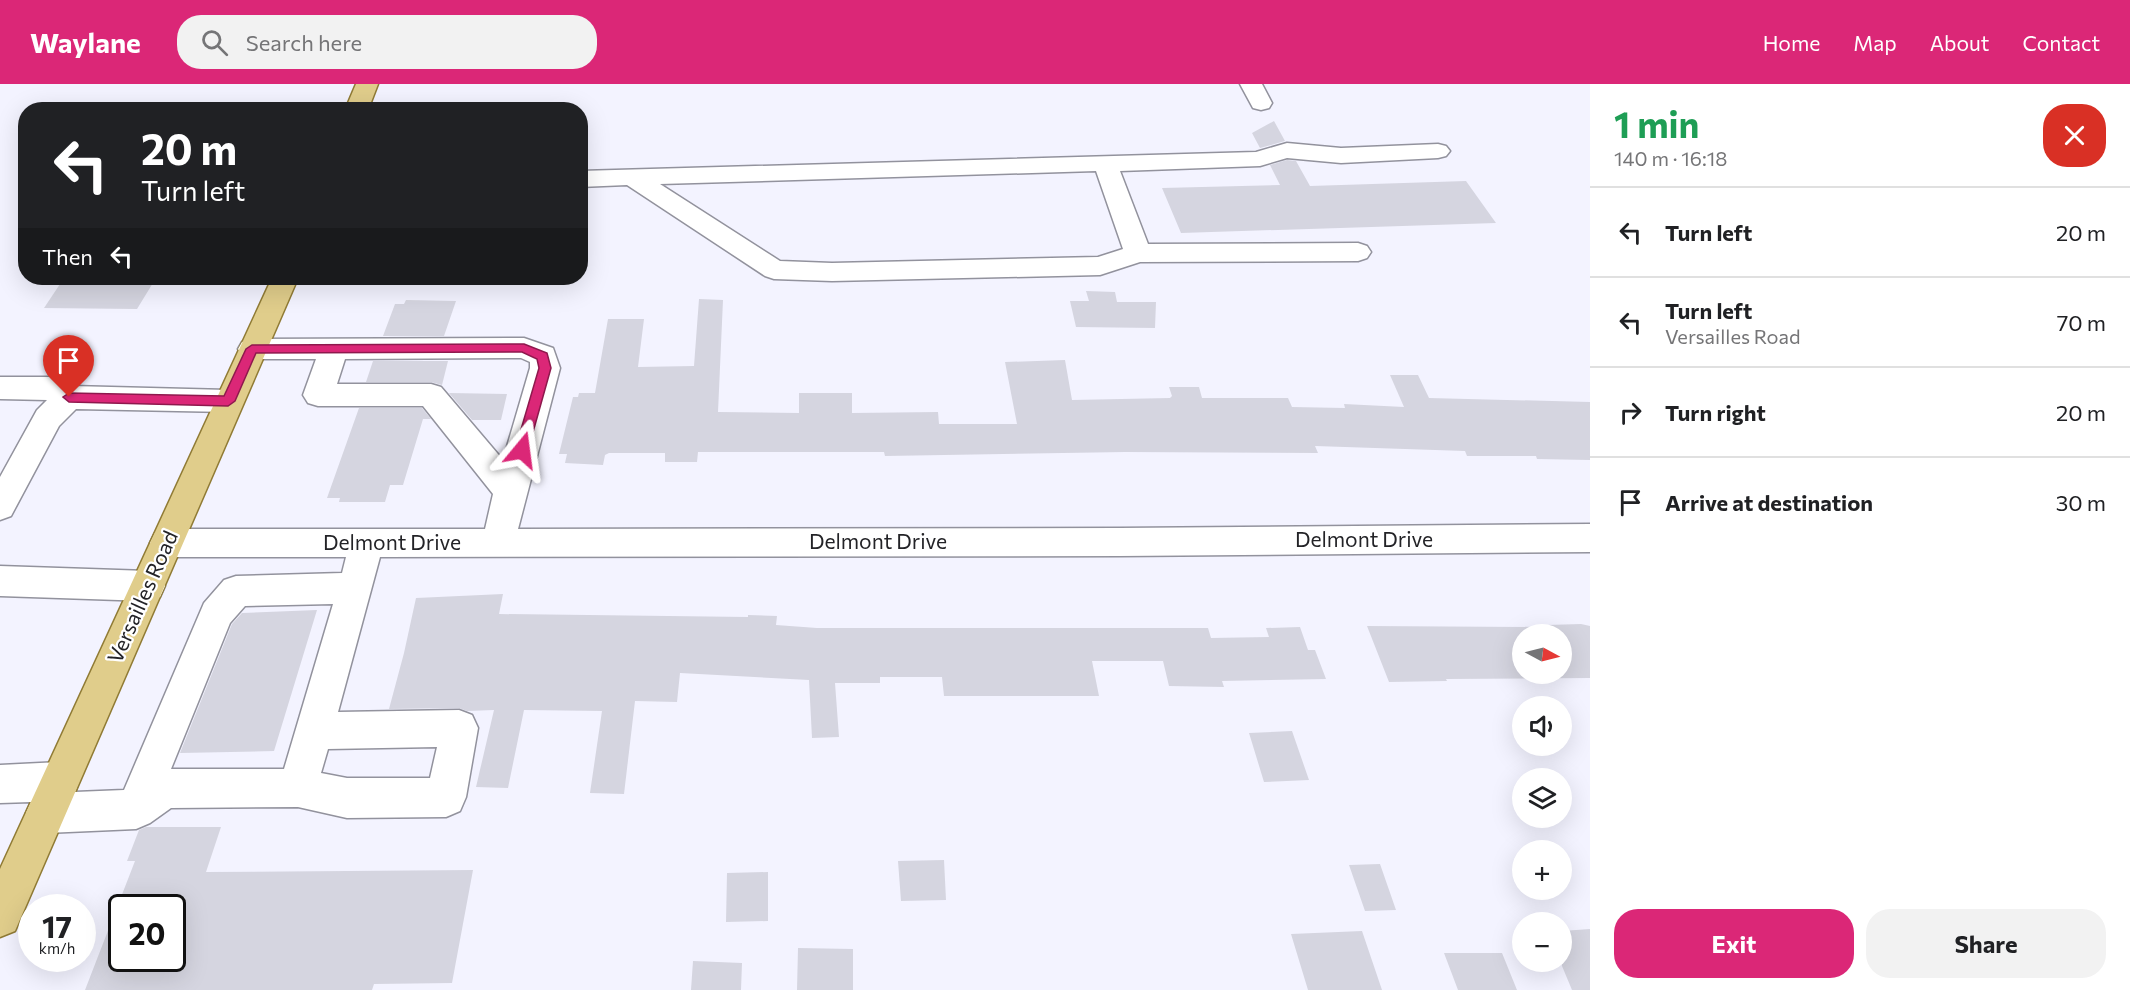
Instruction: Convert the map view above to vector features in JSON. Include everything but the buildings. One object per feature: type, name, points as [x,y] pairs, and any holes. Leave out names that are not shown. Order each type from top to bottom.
[{"type":"main road","points":[[359,102],[367,84]]},
{"type":"main road","name":"Versailles Road","points":[[0,916],[282,285]]},
{"type":"street","points":[[588,179],[1260,159],[1275,151],[1292,149],[1325,156],[1438,151]]},
{"type":"street","points":[[1105,164],[1138,253]]},
{"type":"street","points":[[633,178],[774,270],[832,272],[1100,266],[1138,253],[1358,252]]},
{"type":"street","points":[[252,349],[524,348],[543,356],[545,368],[510,491],[498,543]]},
{"type":"street","points":[[334,349],[318,395],[431,394],[510,491]]},
{"type":"street","points":[[0,388],[50,388],[69,397],[228,401]]},
{"type":"street","points":[[0,507],[48,418],[69,397]]},
{"type":"street","name":"Delmont Drive","points":[[167,543],[1590,538]]},
{"type":"street","points":[[298,788],[367,543]]},
{"type":"street","points":[[0,581],[148,586]]},
{"type":"street","points":[[136,809],[216,614],[236,591],[354,588]]},
{"type":"street","points":[[0,784],[53,797],[136,809],[166,789],[298,788],[347,798],[446,797],[459,728],[314,731]]},
{"type":"route","points":[[69,397],[228,401],[252,349],[524,348],[543,356],[545,368],[522,450]]}]
